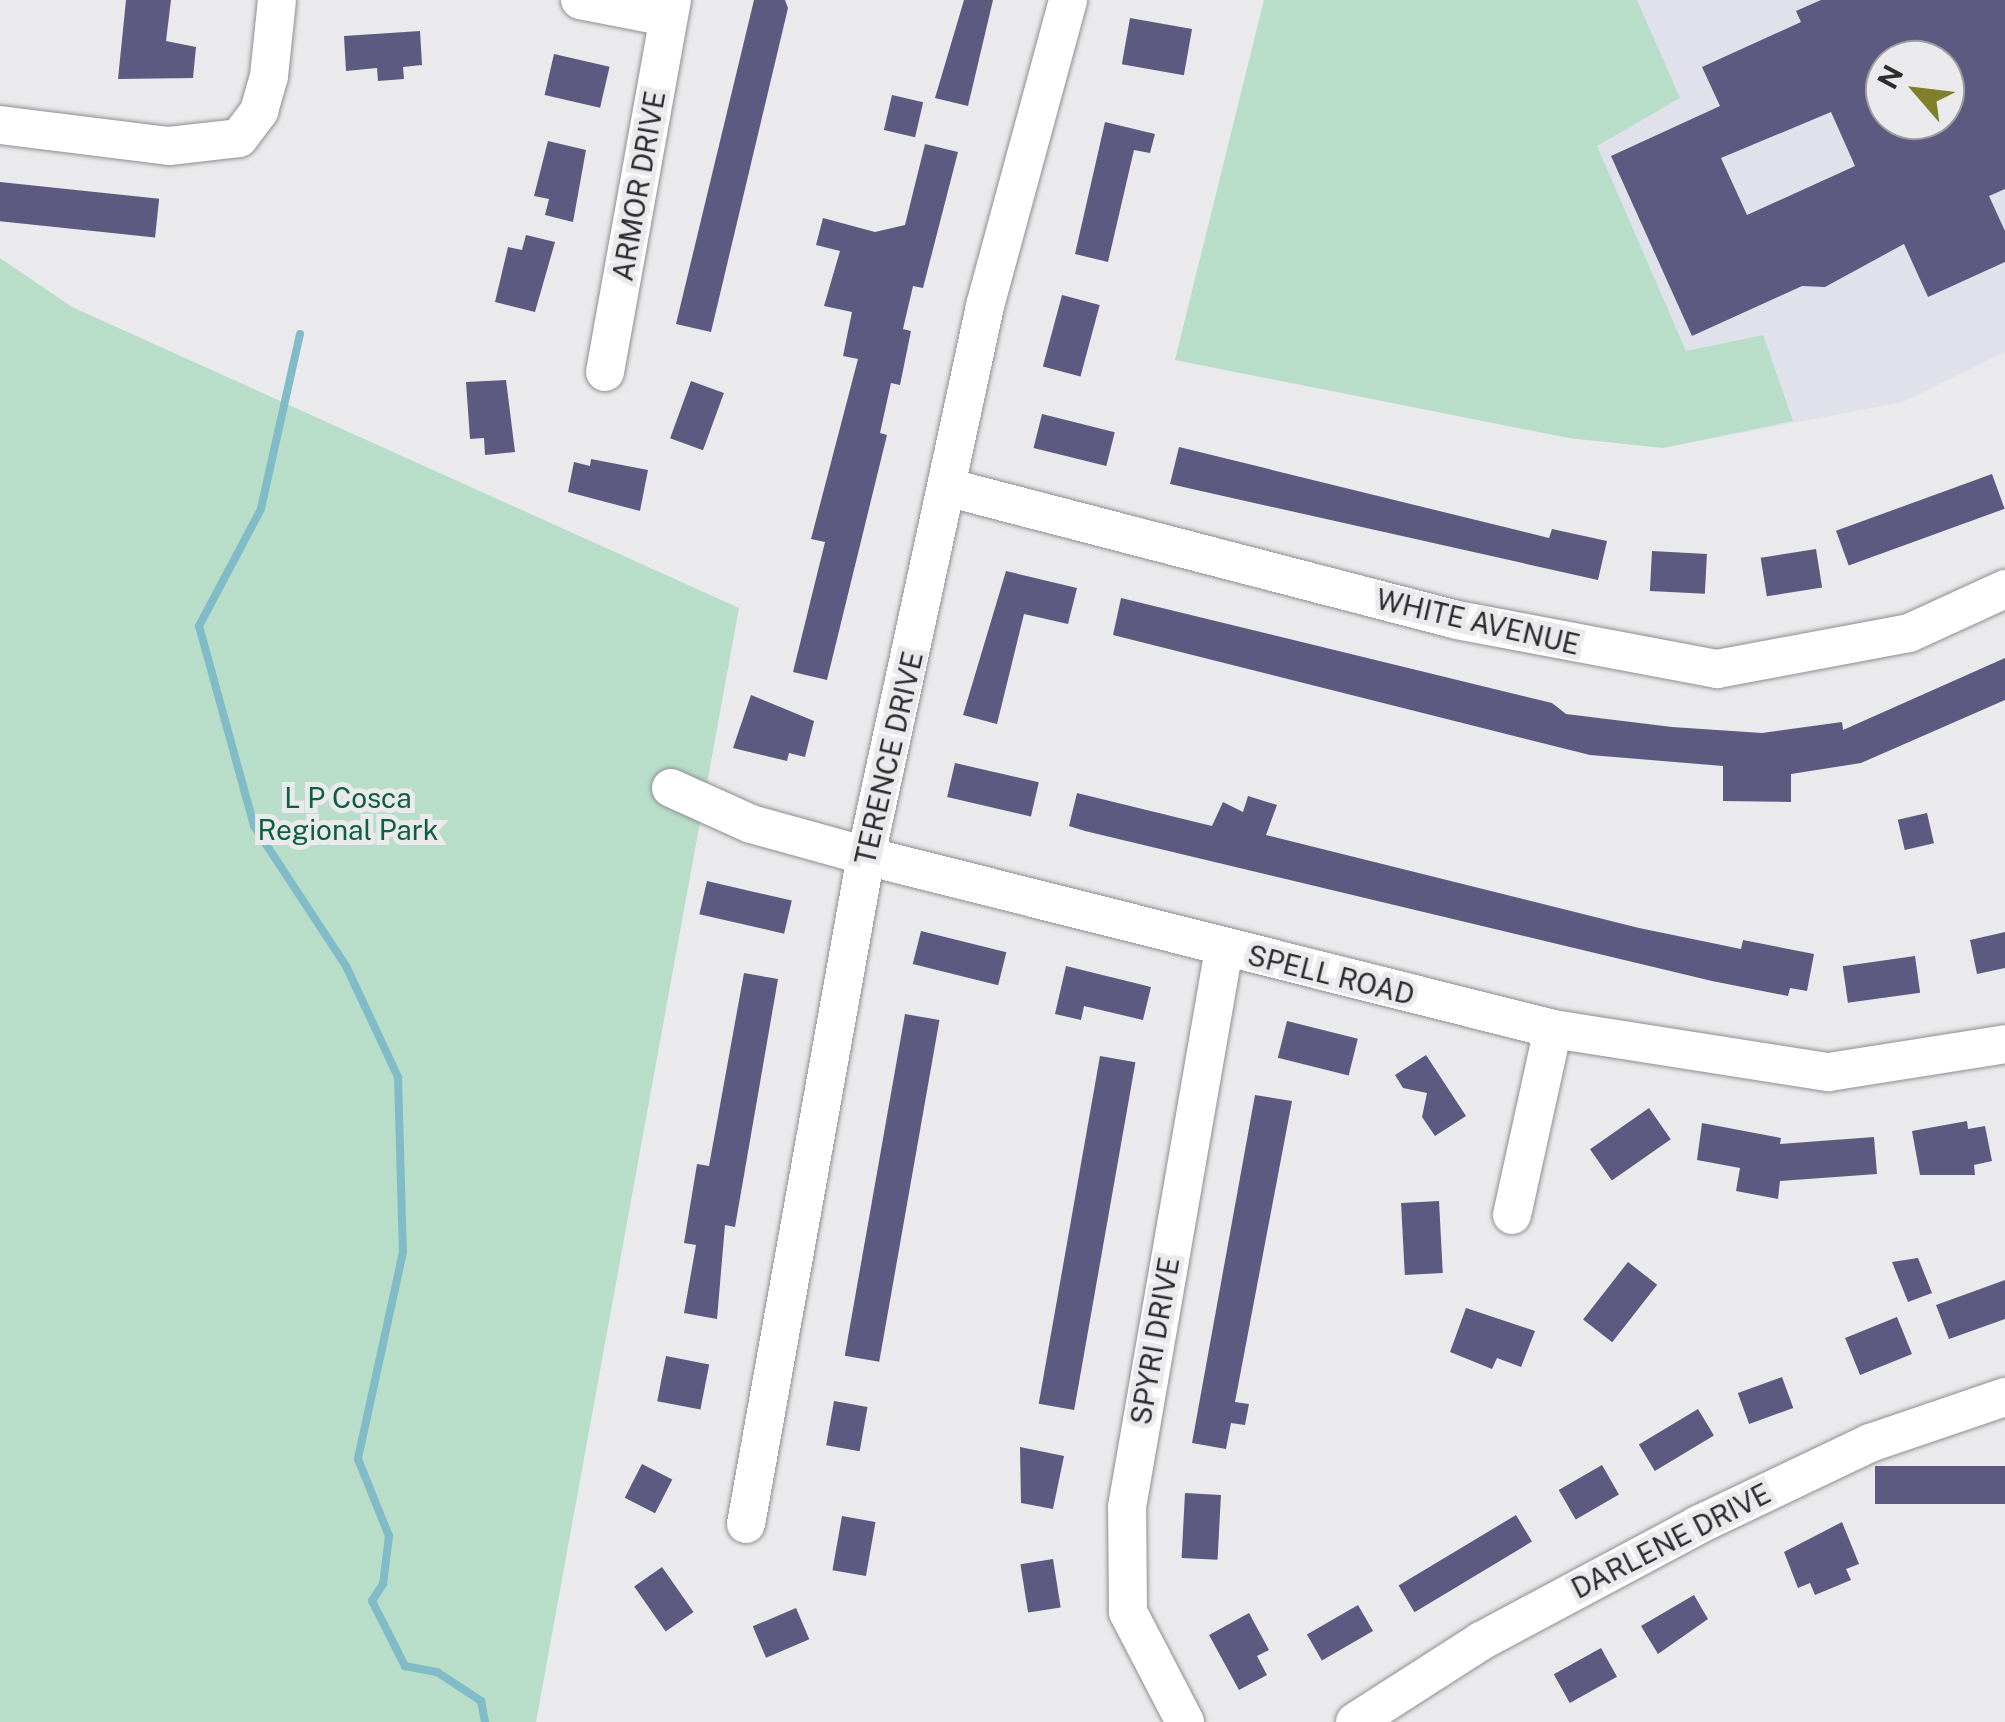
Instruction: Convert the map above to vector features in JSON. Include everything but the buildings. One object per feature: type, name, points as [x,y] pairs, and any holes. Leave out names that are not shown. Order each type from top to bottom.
[{"type":"street","points":[[0,125],[169,146],[216,145],[251,128],[269,76],[278,0]]},
{"type":"street","points":[[580,0],[670,8]]},
{"type":"street","name":"TERENCE DRIVE","points":[[746,1524],[866,856],[950,488],[985,306],[1068,0]]},
{"type":"street","name":"ARMOR DRIVE","points":[[605,372],[670,8]]},
{"type":"street","name":"WHITE AVENUE","points":[[950,488],[1457,620],[1717,669],[1909,634],[2005,589]]},
{"type":"street","name":"SPELL ROAD","points":[[671,788],[751,824],[866,856],[1553,1029],[1829,1072],[2005,1044]]},
{"type":"street","name":"SPYRI DRIVE","points":[[1185,1722],[1128,1612],[1127,1507],[1224,949]]},
{"type":"street","points":[[1512,1216],[1553,1029]]},
{"type":"street","name":"DARLENE DRIVE","points":[[1364,1720],[1480,1641],[1698,1525],[1870,1442],[2005,1397]]},
{"type":"shaded area","points":[[1264,0],[2005,0],[2005,352],[1903,402],[1663,448],[1569,438],[1175,360]]},
{"type":"green space","points":[[1264,0],[1637,0],[1680,98],[1597,146],[1686,351],[1763,335],[1793,421],[1663,448],[1569,438],[1175,360]]},
{"type":"green space","name":"L P Cosca Regional Park","points":[[0,258],[72,307],[739,608],[536,1722],[0,1722]]},
{"type":"waterway","points":[[300,334],[261,509],[199,626],[254,826],[346,966],[398,1077],[403,1252],[358,1459],[389,1536],[383,1584],[372,1601],[405,1666],[437,1672],[481,1701],[485,1722]]}]
